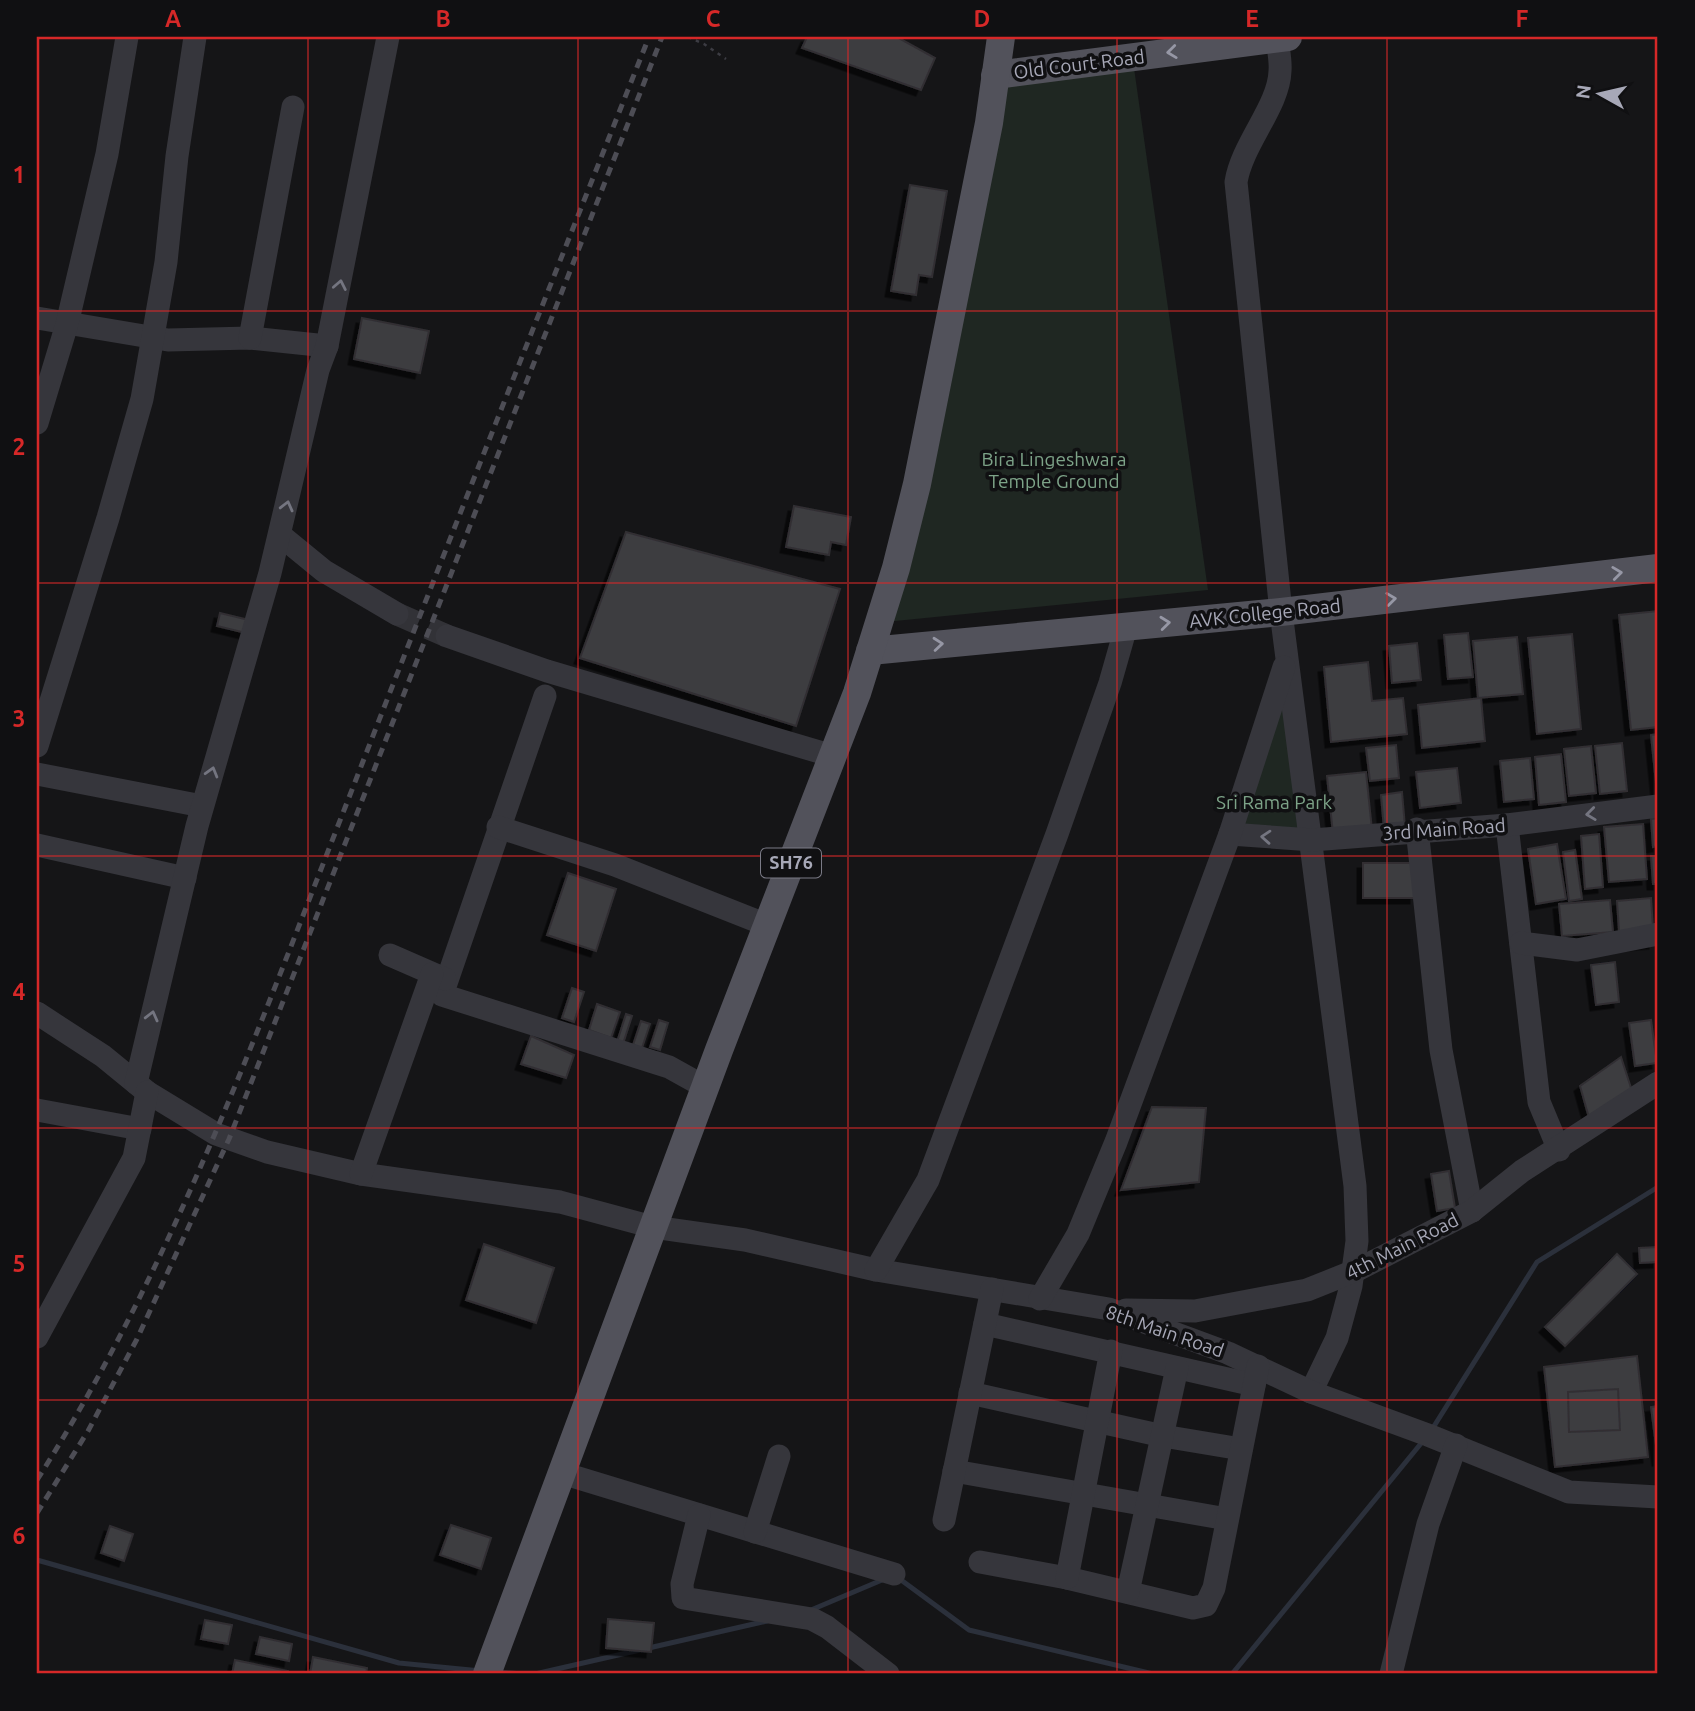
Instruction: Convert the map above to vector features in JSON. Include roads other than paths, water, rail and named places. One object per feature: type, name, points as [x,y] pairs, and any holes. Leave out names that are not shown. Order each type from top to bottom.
[{"type":"main road","name":"SH76","points":[[489,1669],[705,1087],[833,756],[870,651],[896,568],[917,484],[989,123],[1002,37]]},
{"type":"main road","name":"Old Court Road","points":[[995,75],[1282,38]]},
{"type":"main road","name":"AVK College Road","points":[[870,651],[1281,612],[1658,568]]},
{"type":"street","points":[[37,423],[68,324],[107,154],[127,37]]},
{"type":"street","points":[[37,746],[142,399],[154,338],[195,37]]},
{"type":"street","points":[[37,1337],[134,1158],[141,1129],[141,1087],[185,878],[202,806],[280,535],[318,370],[327,346],[388,37]]},
{"type":"street","points":[[1282,38],[1277,88],[1239,164],[1236,182],[1281,612],[1355,1186],[1357,1241],[1353,1272],[1336,1338],[1311,1392]]},
{"type":"street","points":[[250,338],[293,107]]},
{"type":"street","points":[[37,318],[154,338],[250,338],[327,346]]},
{"type":"street","points":[[280,535],[324,571],[397,614]]},
{"type":"street","points":[[876,1270],[928,1180],[1057,834],[1110,683],[1126,627]]},
{"type":"street","points":[[447,636],[560,675],[833,756]]},
{"type":"street","points":[[1040,1299],[1078,1234],[1116,1142],[1230,834],[1287,658]]},
{"type":"street","points":[[362,1174],[498,827],[545,696]]},
{"type":"street","points":[[37,774],[202,806]]},
{"type":"street","name":"3rd Main Road","points":[[1230,834],[1312,840],[1507,825],[1658,806]]},
{"type":"street","points":[[1507,825],[1539,1102],[1559,1150]]},
{"type":"street","points":[[498,827],[615,865],[767,925]]},
{"type":"street","points":[[1417,830],[1441,1050],[1472,1211]]},
{"type":"street","points":[[37,845],[185,878]]},
{"type":"street","points":[[1521,943],[1577,950],[1658,934]]},
{"type":"street","points":[[390,955],[440,977]]},
{"type":"street","points":[[440,977],[442,995],[669,1067],[705,1087]]},
{"type":"street","name":"8th Main Road","points":[[37,1013],[103,1056],[141,1087],[229,1139],[362,1174],[560,1202],[653,1227],[745,1240],[876,1270],[1109,1310],[1256,1376],[1311,1392],[1569,1492],[1658,1497]]},
{"type":"street","name":"4th Main Road","points":[[1109,1310],[1195,1311],[1307,1290],[1353,1272],[1472,1211],[1522,1171],[1559,1150],[1658,1083]]},
{"type":"street","points":[[37,1110],[141,1129]]},
{"type":"street","points":[[944,1520],[992,1289]]},
{"type":"street","points":[[979,1562],[1067,1578],[1193,1608],[1206,1605],[1214,1588],[1256,1376],[1177,1368],[985,1324]]},
{"type":"street","points":[[1067,1578],[1111,1351]]},
{"type":"street","points":[[1128,1592],[1177,1368]]},
{"type":"street","points":[[970,1393],[1163,1436],[1241,1449]]},
{"type":"street","points":[[1391,1674],[1428,1524],[1456,1446]]},
{"type":"street","points":[[755,1532],[779,1456]]},
{"type":"street","points":[[954,1471],[1227,1519]]},
{"type":"street","points":[[562,1473],[894,1574]]},
{"type":"street","points":[[699,1515],[681,1584],[683,1598],[812,1619],[838,1635],[888,1674]]},
{"type":"waterway","points":[[1431,1431],[1537,1262],[1658,1187]]},
{"type":"waterway","points":[[1232,1674],[1423,1441]]},
{"type":"waterway","points":[[37,1560],[399,1663],[481,1671]]},
{"type":"waterway","points":[[897,1577],[969,1630],[1153,1674]]},
{"type":"waterway","points":[[811,1610],[882,1580]]},
{"type":"waterway","points":[[535,1674],[767,1621]]},
{"type":"waterway","points":[[498,1672],[522,1674]]},
{"type":"tunnel","points":[[397,614],[447,636]]},
{"type":"railway","points":[[37,1480],[130,1317],[209,1148],[649,37]]},
{"type":"railway","points":[[37,1513],[88,1431],[137,1339],[229,1139],[662,37]]},
{"type":"park label","name":"Bira Lingeshwara Temple Ground","points":[[1054,470]]},
{"type":"park label","name":"Sri Rama Park","points":[[1274,802]]}]
